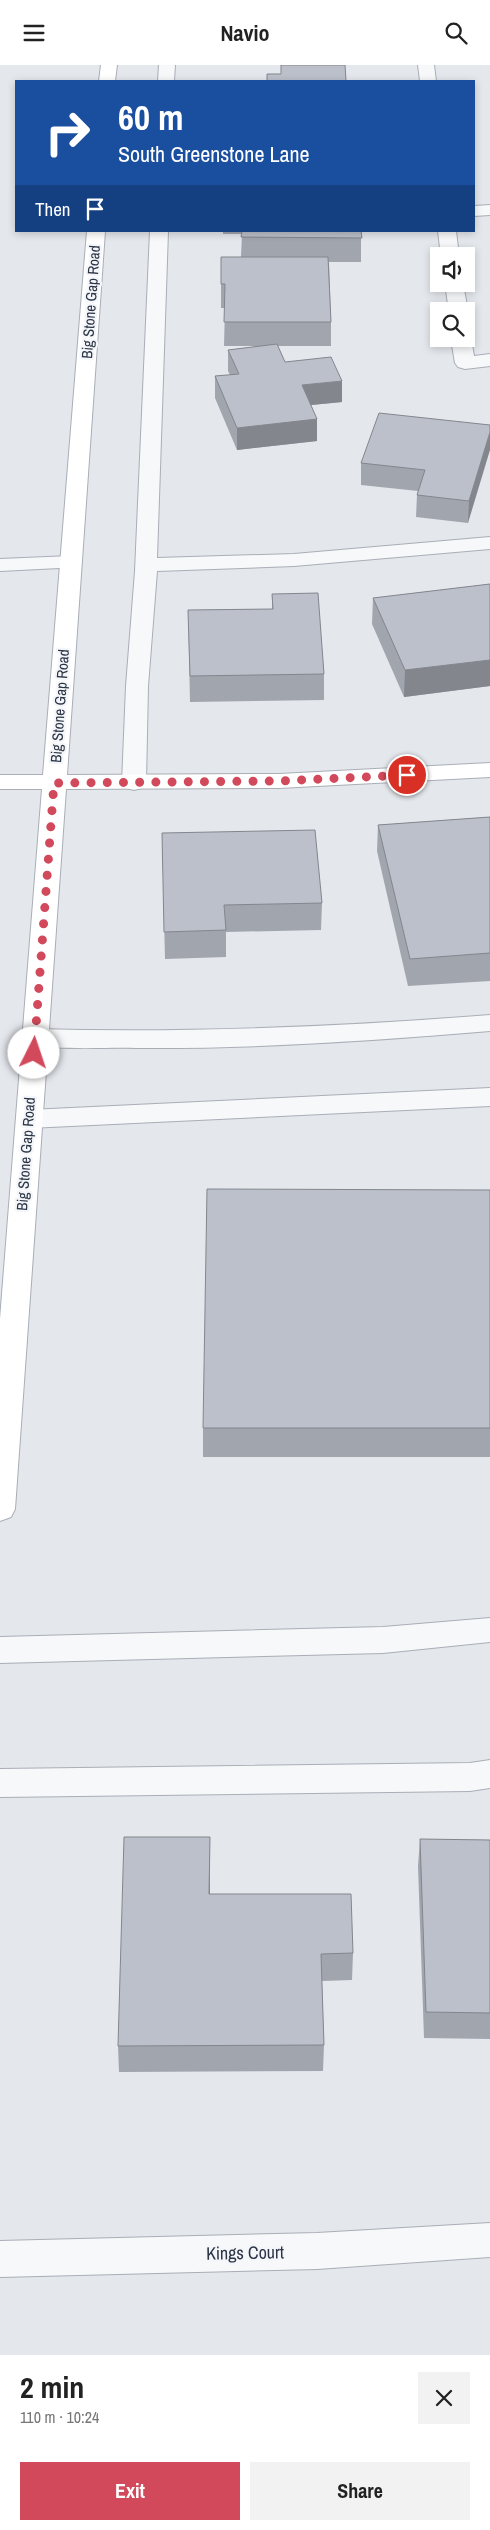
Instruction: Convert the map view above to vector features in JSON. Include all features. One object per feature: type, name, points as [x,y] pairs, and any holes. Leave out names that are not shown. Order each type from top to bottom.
[{"type":"street","points":[[107,80],[109,65]]},
{"type":"street","points":[[166,80],[167,65]]},
{"type":"street","points":[[426,65],[428,80]]},
{"type":"street","points":[[475,211],[490,210]]},
{"type":"street","name":"Big Stone Gap Road","points":[[0,1509],[96,232]]},
{"type":"street","points":[[134,783],[137,686],[146,565],[159,232]]},
{"type":"street","points":[[447,232],[449,247]]},
{"type":"street","points":[[463,347],[465,363],[490,360]]},
{"type":"street","points":[[146,565],[294,560],[490,543]]},
{"type":"street","points":[[0,565],[71,562]]},
{"type":"street","points":[[0,782],[279,781],[490,770]]},
{"type":"street","points":[[35,1037],[126,1041],[292,1035],[490,1023]]},
{"type":"street","points":[[29,1119],[490,1097]]},
{"type":"street","points":[[0,1650],[383,1640],[490,1630]]},
{"type":"street","points":[[0,1783],[470,1777],[490,1774]]},
{"type":"street","name":"Kings Court","points":[[0,2259],[317,2251],[490,2240]]},
{"type":"building","points":[[281,65],[345,65],[346,80],[267,80],[267,74],[281,74]]},
{"type":"building","points":[[242,232],[361,232],[362,238],[241,237]]},
{"type":"building","points":[[221,257],[328,257],[331,322],[224,322],[225,284],[221,284]]},
{"type":"building","points":[[277,344],[285,362],[331,357],[342,381],[302,385],[317,419],[237,428],[215,376],[239,374],[228,350]]},
{"type":"building","points":[[379,413],[490,425],[490,432],[469,501],[417,495],[425,470],[361,463]]},
{"type":"building","points":[[490,584],[490,660],[405,670],[373,598]]},
{"type":"building","points":[[318,593],[324,674],[190,676],[188,610],[273,609],[272,594]]},
{"type":"building","points":[[490,817],[490,953],[410,959],[378,825]]},
{"type":"building","points":[[315,830],[322,903],[224,905],[226,930],[164,932],[162,833]]},
{"type":"building","points":[[207,1189],[490,1190],[490,1428],[203,1428]]},
{"type":"building","points":[[124,1837],[210,1837],[209,1894],[351,1894],[353,1953],[321,1954],[324,2045],[118,2046]]},
{"type":"building","points":[[420,1839],[490,1840],[490,2013],[426,2012]]},
{"type":"route","points":[[34,1053],[54,783],[279,781],[407,775]]}]
